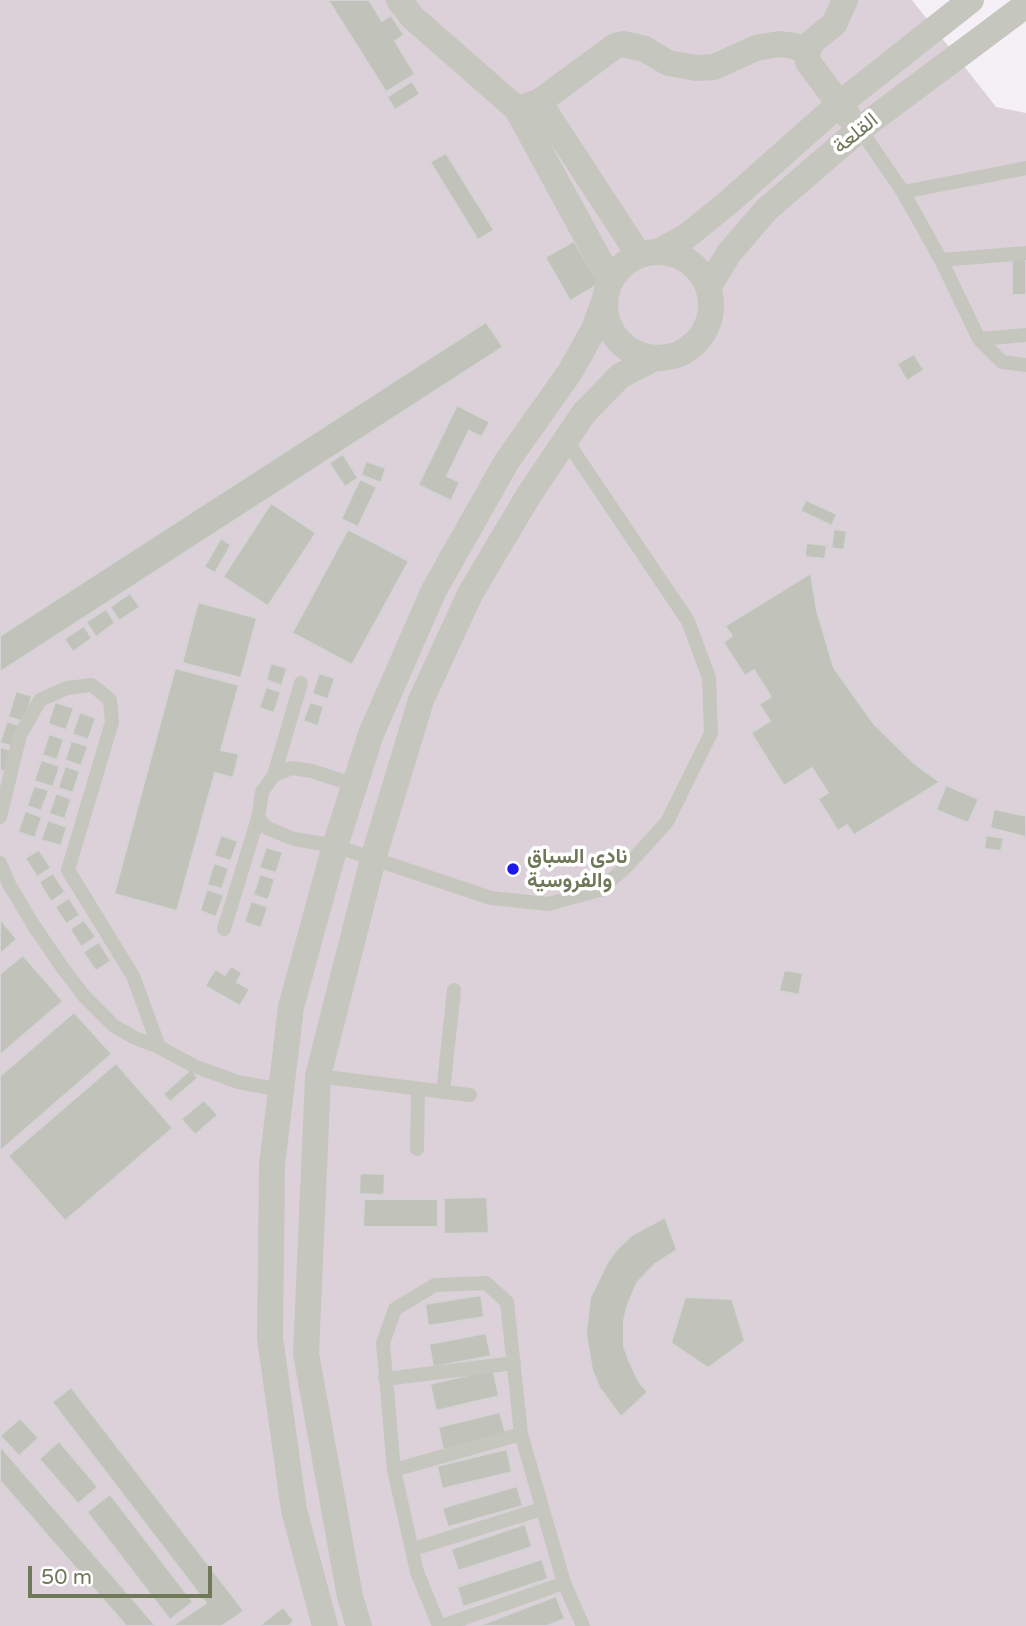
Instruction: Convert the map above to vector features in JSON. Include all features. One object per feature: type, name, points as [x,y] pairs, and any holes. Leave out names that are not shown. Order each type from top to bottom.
[{"type":"street","points":[[399,0],[412,17],[528,105],[649,253]]},
{"type":"street","points":[[845,0],[834,24],[812,42],[807,51],[808,62],[838,105],[860,129]]},
{"type":"street","name":"القلعة","points":[[649,253],[687,236],[838,105],[971,0]]},
{"type":"street","points":[[1019,0],[1026,5]]},
{"type":"street","name":"القلعة","points":[[709,286],[729,254],[767,209],[860,129],[1026,5]]},
{"type":"street","points":[[528,105],[615,46],[623,44],[645,49],[668,63],[696,68],[714,67],[756,48],[779,44],[807,51]]},
{"type":"street","points":[[528,105],[608,289],[606,320],[616,339],[632,352],[653,359]]},
{"type":"street","points":[[325,1626],[294,1510],[270,1338],[272,1165],[291,1007],[335,846],[371,734],[434,590],[507,461],[570,372],[594,329],[608,289],[619,268],[649,253],[680,256],[697,268],[709,286],[712,308],[706,328],[693,346],[674,356],[653,359],[620,376],[584,413],[530,493],[471,592],[421,701],[373,859],[318,1086],[306,1354],[350,1597],[359,1626]]},
{"type":"street","points":[[281,1090],[318,1086]]},
{"type":"lane","points":[[860,129],[903,192],[941,260],[979,339],[1002,362],[1026,365]]},
{"type":"lane","points":[[903,192],[1026,168]]},
{"type":"lane","points":[[941,260],[1026,253]]},
{"type":"lane","points":[[979,339],[1026,335]]},
{"type":"lane","points":[[258,818],[267,828],[294,839],[335,846],[491,898],[548,904],[600,890],[627,866],[667,822],[711,733],[709,678],[688,621],[566,440]]},
{"type":"lane","points":[[224,929],[258,818],[262,792],[274,775],[301,683]]},
{"type":"lane","points":[[0,817],[20,735],[40,700],[67,688],[92,685],[110,700],[112,722],[68,870],[133,976],[159,1047]]},
{"type":"lane","points":[[274,775],[292,768],[312,771],[355,785]]},
{"type":"lane","points":[[0,863],[34,926],[84,996],[114,1026],[194,1066],[238,1082],[281,1090]]},
{"type":"lane","points":[[443,1091],[454,990]]},
{"type":"lane","points":[[318,1086],[418,1088],[470,1095]]},
{"type":"lane","points":[[417,1149],[418,1088]]},
{"type":"lane","points":[[564,1583],[440,1626],[417,1572],[394,1470],[383,1343],[395,1309],[435,1285],[486,1283],[508,1302],[521,1434],[564,1583],[583,1626]]},
{"type":"lane","points":[[385,1379],[514,1363]]},
{"type":"lane","points":[[394,1470],[521,1434]]},
{"type":"lane","points":[[412,1549],[542,1508]]},
{"type":"shaded area","name":"نادي السباق والفروسية","points":[[0,0],[912,0],[996,107],[1026,113],[1026,1626],[0,1626]]},
{"type":"building","points":[[328,0],[369,0],[382,21],[391,15],[404,35],[395,41],[415,74],[386,92]]},
{"type":"building","points":[[412,81],[420,94],[395,110],[387,97]]},
{"type":"building","points":[[446,153],[494,230],[478,240],[430,162]]},
{"type":"building","points":[[574,241],[599,284],[570,301],[545,257]]},
{"type":"building","points":[[1012,259],[1026,259],[1026,295],[1012,295]]},
{"type":"building","points":[[486,322],[503,347],[0,672],[0,636]]},
{"type":"building","points":[[914,354],[924,370],[907,381],[897,364]]},
{"type":"building","points":[[457,405],[490,422],[482,437],[469,431],[447,476],[460,482],[451,501],[418,485]]},
{"type":"building","points":[[343,454],[358,478],[345,487],[329,463]]},
{"type":"building","points":[[366,461],[386,468],[381,483],[361,475]]},
{"type":"building","points":[[360,479],[377,487],[358,527],[341,519]]},
{"type":"building","points":[[806,500],[837,514],[832,526],[800,511]]},
{"type":"building","points":[[271,503],[316,533],[268,606],[223,577]]},
{"type":"building","points":[[348,529],[409,561],[352,665],[292,633]]},
{"type":"building","points":[[834,529],[847,531],[844,550],[831,548]]},
{"type":"building","points":[[221,538],[231,545],[215,573],[204,567]]},
{"type":"building","points":[[806,543],[827,545],[825,559],[805,557]]},
{"type":"building","points":[[811,573],[817,611],[834,668],[874,724],[915,764],[940,782],[854,835],[847,825],[838,831],[818,799],[828,793],[812,768],[784,786],[751,733],[770,721],[759,704],[771,697],[754,670],[745,676],[723,642],[732,636],[725,626]]},
{"type":"building","points":[[130,593],[140,607],[119,621],[110,607]]},
{"type":"building","points":[[198,602],[257,618],[241,678],[182,663]]},
{"type":"building","points":[[106,609],[115,623],[96,637],[86,622]]},
{"type":"building","points":[[84,626],[92,638],[73,652],[64,639]]},
{"type":"building","points":[[271,663],[287,668],[282,686],[266,680]]},
{"type":"building","points":[[175,668],[239,685],[221,750],[239,754],[233,778],[215,773],[177,911],[114,894]]},
{"type":"building","points":[[319,673],[335,678],[328,699],[312,694]]},
{"type":"building","points":[[266,687],[281,692],[274,713],[259,708]]},
{"type":"building","points":[[16,691],[32,696],[24,722],[8,717]]},
{"type":"building","points":[[55,702],[74,708],[66,730],[48,724]]},
{"type":"building","points":[[310,702],[324,706],[318,726],[303,721]]},
{"type":"building","points":[[80,712],[96,718],[88,740],[72,734]]},
{"type":"building","points":[[7,721],[21,726],[14,747],[0,743]]},
{"type":"building","points":[[49,734],[64,739],[57,760],[42,755]]},
{"type":"building","points":[[71,741],[88,746],[81,766],[65,760]]},
{"type":"building","points":[[0,747],[14,751],[7,773],[0,770]]},
{"type":"building","points":[[41,760],[60,766],[53,787],[34,781]]},
{"type":"building","points":[[65,766],[80,771],[73,793],[58,788]]},
{"type":"building","points":[[946,785],[979,799],[968,823],[936,810]]},
{"type":"building","points":[[34,786],[49,790],[41,811],[27,806]]},
{"type":"building","points":[[56,793],[71,799],[65,819],[49,814]]},
{"type":"building","points":[[994,809],[1026,816],[1026,837],[990,828]]},
{"type":"building","points":[[25,811],[42,817],[35,838],[18,832]]},
{"type":"building","points":[[48,820],[67,827],[61,846],[41,840]]},
{"type":"building","points":[[221,835],[238,841],[231,861],[214,856]]},
{"type":"building","points":[[986,835],[1004,838],[1001,851],[984,849]]},
{"type":"building","points":[[266,847],[283,852],[276,873],[259,868]]},
{"type":"building","points":[[39,850],[51,868],[37,877],[25,858]]},
{"type":"building","points":[[214,863],[229,868],[222,889],[207,885]]},
{"type":"building","points":[[53,873],[65,892],[51,902],[39,882]]},
{"type":"building","points":[[260,874],[275,879],[268,900],[253,895]]},
{"type":"building","points":[[207,889],[224,895],[216,917],[200,911]]},
{"type":"building","points":[[69,898],[80,915],[66,924],[55,907]]},
{"type":"building","points":[[251,901],[268,907],[261,928],[244,922]]},
{"type":"building","points":[[0,919],[17,939],[0,954]]},
{"type":"building","points":[[84,920],[96,937],[81,947],[70,929]]},
{"type":"building","points":[[99,942],[111,961],[96,971],[83,952]]},
{"type":"building","points":[[23,955],[63,1001],[0,1055],[0,974]]},
{"type":"building","points":[[231,966],[242,973],[237,982],[250,989],[240,1006],[205,986],[215,969],[225,975]]},
{"type":"building","points":[[784,970],[803,973],[799,995],[779,991]]},
{"type":"building","points":[[74,1012],[112,1054],[0,1151],[0,1076]]},
{"type":"building","points":[[116,1063],[173,1128],[65,1221],[8,1156]]},
{"type":"building","points":[[191,1069],[198,1078],[170,1102],[163,1094]]},
{"type":"building","points":[[204,1100],[218,1115],[195,1135],[181,1119]]},
{"type":"building","points":[[360,1173],[385,1174],[384,1195],[359,1194]]},
{"type":"building","points":[[487,1197],[489,1233],[444,1234],[444,1198]]},
{"type":"building","points":[[364,1199],[438,1199],[438,1227],[363,1227]]},
{"type":"building","points":[[665,1217],[677,1250],[655,1264],[637,1283],[624,1321],[624,1346],[628,1358],[639,1382],[648,1392],[621,1417],[599,1387],[592,1370],[586,1334],[590,1298],[607,1263],[618,1248],[632,1235]]},
{"type":"building","points":[[481,1295],[484,1317],[428,1326],[425,1304]]},
{"type":"building","points":[[685,1297],[732,1299],[745,1341],[708,1368],[671,1343]]},
{"type":"building","points":[[486,1333],[491,1356],[433,1367],[429,1344]]},
{"type":"building","points":[[493,1369],[499,1396],[436,1411],[430,1384]]},
{"type":"building","points":[[71,1387],[244,1611],[222,1626],[172,1626],[206,1603],[52,1402]]},
{"type":"building","points":[[500,1412],[506,1434],[443,1450],[438,1427]]},
{"type":"building","points":[[20,1418],[39,1438],[19,1456],[0,1436]]},
{"type":"building","points":[[59,1441],[98,1487],[78,1504],[39,1459]]},
{"type":"building","points":[[0,1446],[156,1626],[126,1626],[0,1481]]},
{"type":"building","points":[[507,1449],[512,1472],[442,1489],[437,1466]]},
{"type":"building","points":[[517,1486],[523,1506],[448,1527],[442,1508]]},
{"type":"building","points":[[110,1494],[193,1602],[170,1620],[87,1512]]},
{"type":"building","points":[[525,1524],[532,1547],[458,1571],[451,1549]]},
{"type":"building","points":[[542,1559],[548,1579],[463,1607],[457,1587]]},
{"type":"building","points":[[556,1596],[565,1619],[547,1626],[478,1626]]},
{"type":"building","points":[[283,1607],[294,1621],[289,1626],[259,1626]]},
{"type":"place","name":"نادي السباق والفروسية","points":[[513,869]]}]
